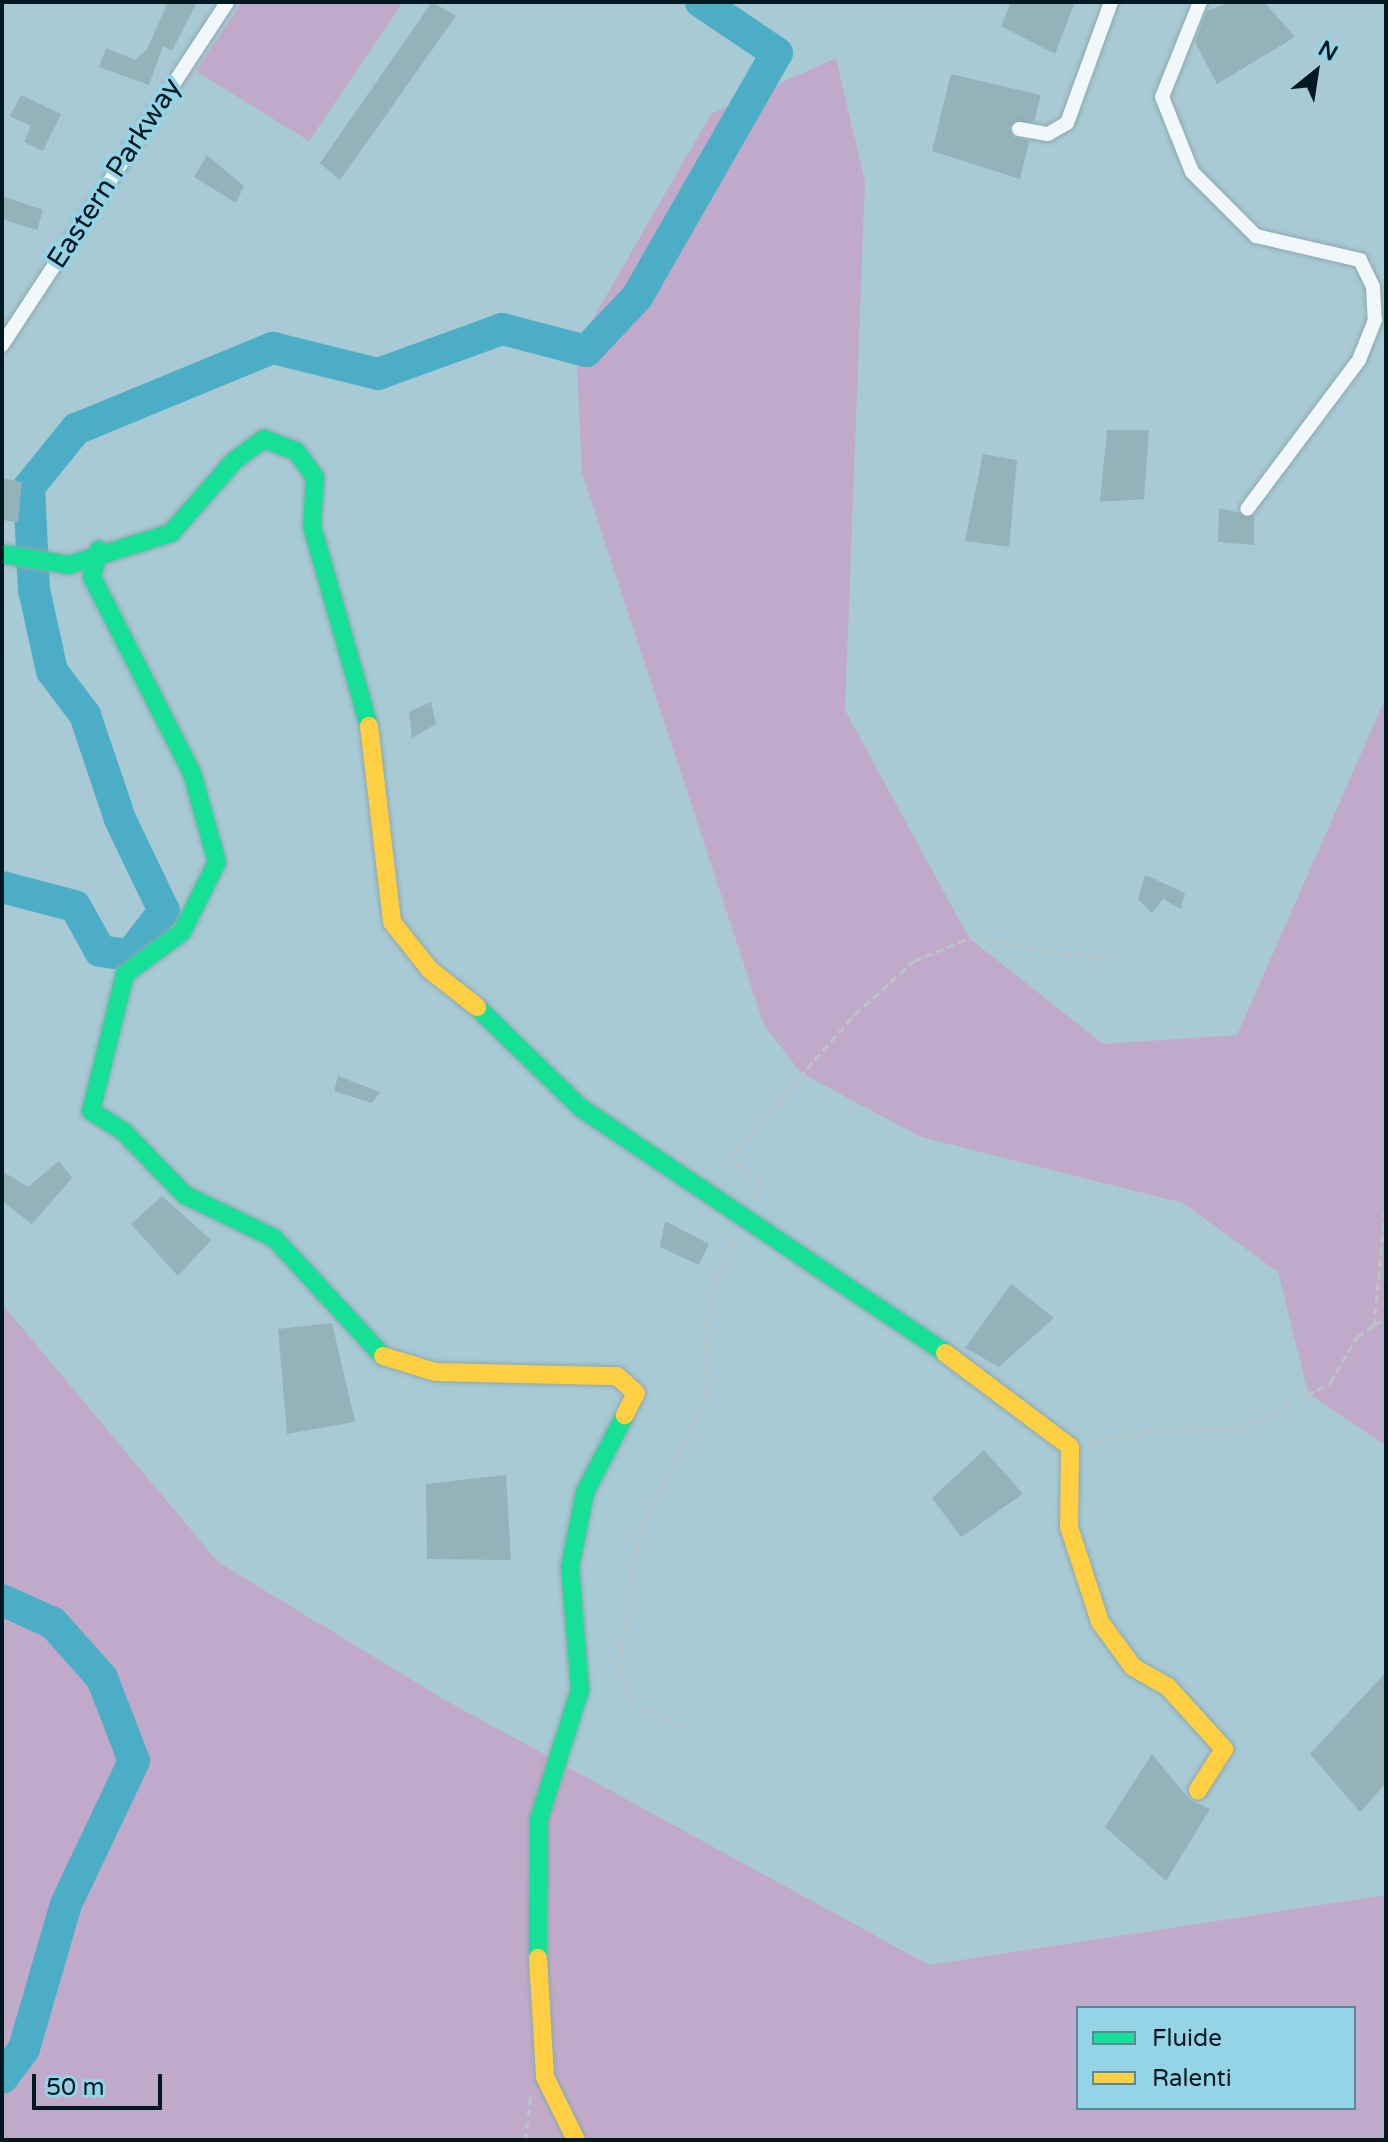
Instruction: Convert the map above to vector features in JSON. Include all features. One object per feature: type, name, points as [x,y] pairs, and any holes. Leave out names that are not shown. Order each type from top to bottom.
[{"type":"street","name":"Eastern Parkway","points":[[2,345],[227,2]]},
{"type":"street","points":[[1019,129],[1048,134],[1067,123],[1111,2]]},
{"type":"street","points":[[1200,2],[1162,97],[1192,172],[1256,236],[1360,260],[1373,287],[1380,321],[1359,360],[1247,509]]},
{"type":"street","points":[[2,554],[69,565],[99,550],[171,533],[235,460],[264,439],[296,451],[315,477],[312,526],[321,569],[372,736],[392,922],[430,970],[491,1018],[581,1108],[1032,1412],[1070,1447],[1069,1527],[1100,1622],[1133,1667],[1168,1687],[1224,1749],[1198,1790]]},
{"type":"street","points":[[99,550],[92,577],[192,773],[217,862],[182,932],[125,974],[91,1111],[124,1132],[185,1195],[274,1238],[384,1357],[435,1372],[617,1376],[636,1393],[585,1492],[570,1567],[580,1690],[539,1819],[538,2041],[545,2077],[576,2140]]},
{"type":"path","points":[[1374,1325],[1386,1199]]},
{"type":"path","points":[[1070,1447],[1158,1428],[1243,1429],[1330,1383],[1357,1337],[1386,1318]]},
{"type":"shaded area","points":[[242,2],[403,2],[309,141],[196,71]]},
{"type":"shaded area","points":[[836,58],[865,182],[845,710],[969,938],[1103,1044],[1237,1035],[1386,697],[1386,1446],[1308,1393],[1278,1272],[1183,1203],[921,1137],[801,1073],[764,1025],[582,473],[576,348],[711,114]]},
{"type":"shaded area","points":[[2,1304],[218,1562],[445,1700],[929,1965],[1386,1895],[1386,2140],[2,2140]]},
{"type":"building","points":[[168,2],[197,2],[172,51],[163,46],[149,85],[99,67],[106,48],[135,60],[147,49]]},
{"type":"building","points":[[432,2],[456,16],[340,180],[320,163]]},
{"type":"building","points":[[1011,2],[1075,2],[1055,54],[1001,26]]},
{"type":"building","points":[[1230,2],[1264,2],[1295,37],[1217,84],[1195,42],[1207,11]]},
{"type":"building","points":[[951,74],[1041,95],[1034,121],[1009,127],[1013,137],[1029,141],[1020,179],[932,151]]},
{"type":"building","points":[[21,95],[61,114],[43,151],[24,142],[31,126],[10,116]]},
{"type":"building","points":[[207,155],[244,186],[236,203],[194,177]]},
{"type":"building","points":[[2,196],[43,210],[37,230],[2,219]]},
{"type":"building","points":[[1107,430],[1149,430],[1144,499],[1100,502]]},
{"type":"building","points":[[983,454],[1017,460],[1009,547],[965,541]]},
{"type":"building","points":[[2,478],[22,482],[18,522],[2,520]]},
{"type":"building","points":[[1219,508],[1254,516],[1254,545],[1218,542]]},
{"type":"building","points":[[431,702],[436,724],[412,738],[409,712]]},
{"type":"building","points":[[1145,875],[1185,893],[1181,909],[1163,899],[1152,913],[1138,899]]},
{"type":"building","points":[[338,1076],[380,1092],[372,1103],[334,1091]]},
{"type":"building","points":[[59,1161],[72,1178],[32,1224],[2,1201],[2,1171],[28,1187]]},
{"type":"building","points":[[162,1196],[211,1240],[178,1276],[131,1224]]},
{"type":"building","points":[[665,1221],[709,1244],[699,1265],[660,1247]]},
{"type":"building","points":[[1011,1284],[1054,1318],[999,1367],[965,1348]]},
{"type":"building","points":[[332,1323],[355,1422],[287,1434],[278,1329]]},
{"type":"building","points":[[984,1450],[1023,1494],[961,1537],[932,1498]]},
{"type":"building","points":[[506,1475],[511,1560],[427,1559],[426,1484]]},
{"type":"building","points":[[1386,1672],[1386,1783],[1360,1812],[1310,1754]]},
{"type":"building","points":[[1152,1754],[1190,1800],[1210,1809],[1166,1881],[1105,1827]]},
{"type":"waterway","points":[[2,887],[75,906],[100,951],[130,955],[164,911],[120,819],[85,715],[52,671],[34,590],[29,487],[76,429],[273,348],[378,374],[502,329],[586,351],[637,297],[777,53],[701,2]]},
{"type":"waterway","points":[[2,1600],[53,1623],[102,1678],[134,1761],[66,1904],[24,2049],[2,2078]]},
{"type":"traffic: fast","points":[[2,554],[69,565],[171,533],[235,460],[264,439],[296,451],[315,477],[312,526],[369,726]]},
{"type":"traffic: fast","points":[[99,550],[92,577],[192,773],[217,862],[182,932],[125,974],[91,1111],[124,1132],[185,1195],[274,1238],[383,1356]]},
{"type":"traffic: fast","points":[[477,1007],[581,1108],[945,1353]]},
{"type":"traffic: fast","points":[[538,1958],[539,1819],[580,1690],[570,1567],[585,1492],[625,1415]]},
{"type":"traffic: slow","points":[[369,726],[392,922],[430,970],[477,1007]]},
{"type":"traffic: slow","points":[[945,1353],[1070,1447],[1069,1527],[1100,1622],[1133,1667],[1168,1687],[1224,1749],[1198,1790]]},
{"type":"traffic: slow","points":[[383,1356],[435,1372],[617,1376],[636,1393],[625,1415]]},
{"type":"traffic: slow","points":[[538,1958],[545,2077],[576,2140]]}]
